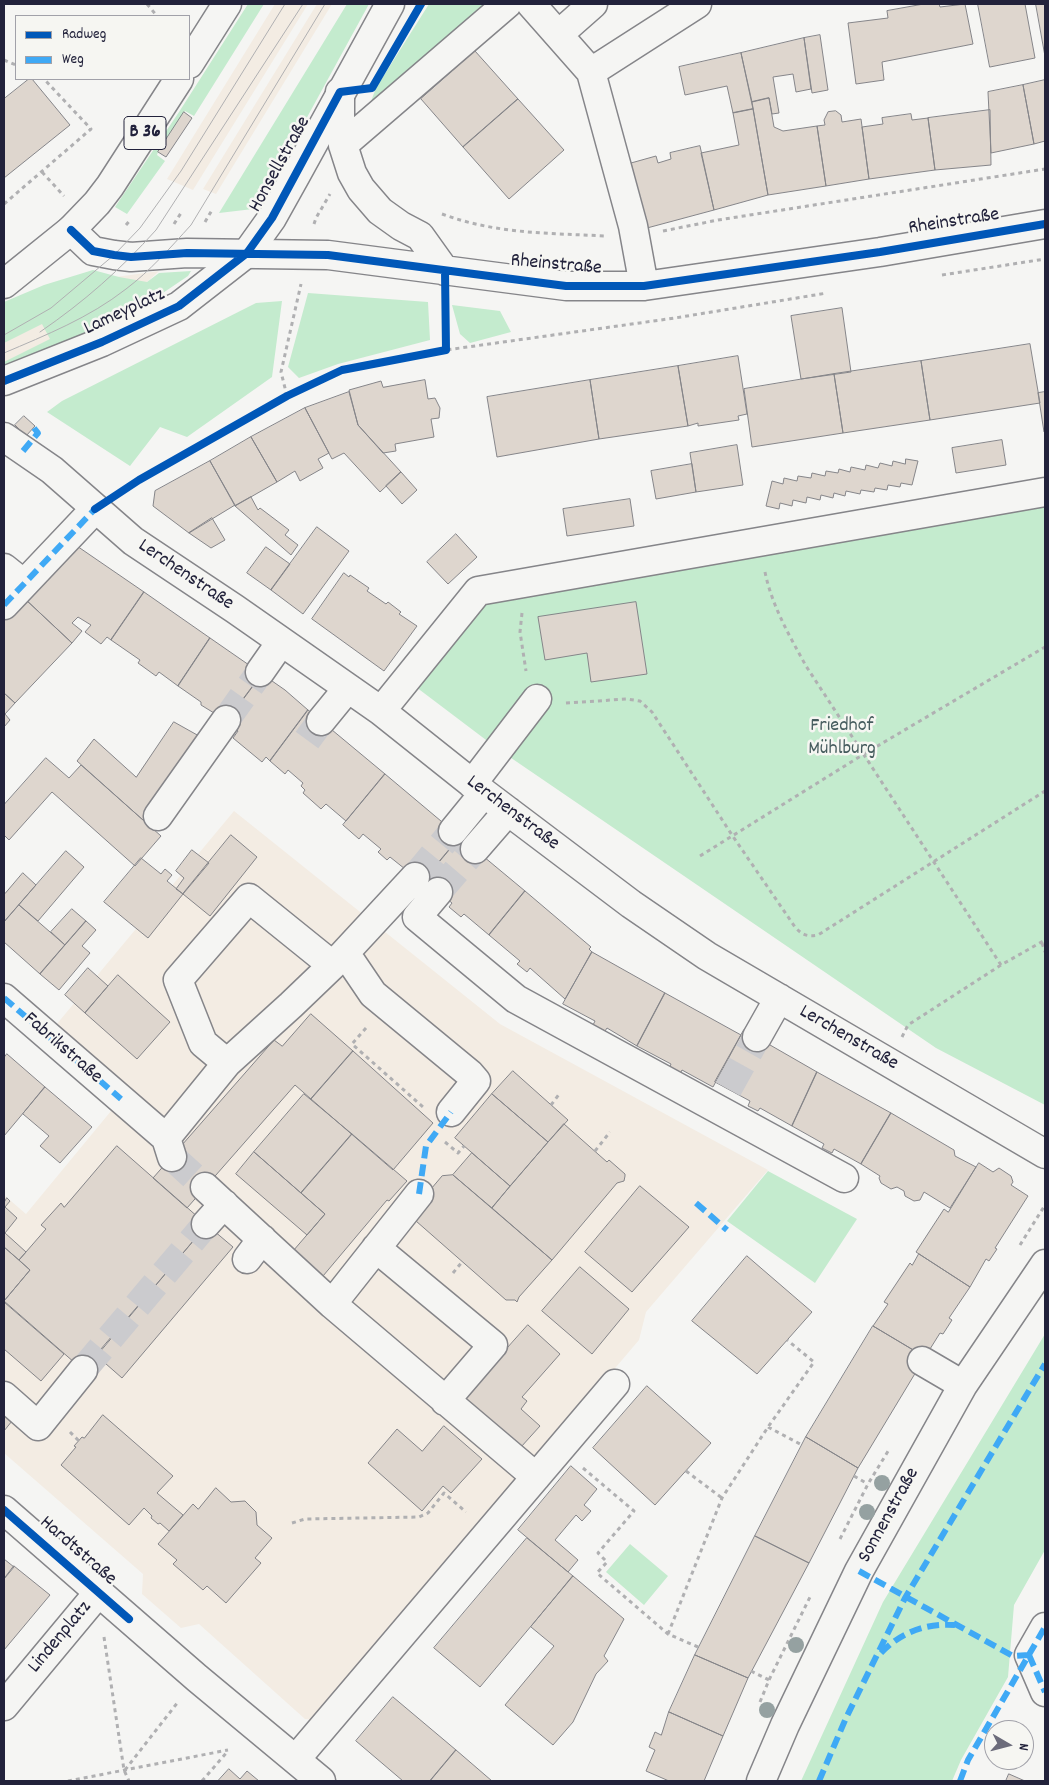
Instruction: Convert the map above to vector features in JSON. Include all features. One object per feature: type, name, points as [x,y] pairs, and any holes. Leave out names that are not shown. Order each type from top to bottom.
[{"type":"street","points":[[190,62],[227,4]]},
{"type":"street","name":"Honsellstraße","points":[[247,253],[272,218],[390,4]]},
{"type":"street","points":[[343,145],[507,4]]},
{"type":"street","points":[[531,4],[591,72],[635,237],[644,286]]},
{"type":"street","points":[[559,34],[593,4]]},
{"type":"street","points":[[591,72],[697,4]]},
{"type":"street","name":"B 36","points":[[10,280],[71,230],[110,186],[178,80]]},
{"type":"street","points":[[340,92],[340,124],[343,145],[352,172],[361,189],[380,211],[401,226],[420,236],[445,271]]},
{"type":"street","name":"Rheinstraße","points":[[71,230],[93,251],[114,256],[131,257],[187,253],[308,254],[566,286],[644,286],[860,255],[1045,224]]},
{"type":"street","name":"Lameyplatz","points":[[4,381],[102,342],[179,306],[247,253]]},
{"type":"street","name":"Lerchenstraße","points":[[4,437],[52,470],[133,541],[381,711],[478,789],[631,904],[708,956],[1045,1154]]},
{"type":"street","points":[[381,711],[478,592],[1045,492]]},
{"type":"street","points":[[4,605],[14,576],[95,509]]},
{"type":"street","points":[[260,672],[281,642]]},
{"type":"street","points":[[321,721],[348,688]]},
{"type":"street","points":[[453,831],[537,699]]},
{"type":"street","points":[[158,816],[226,720]]},
{"type":"street","points":[[475,849],[508,811]]},
{"type":"street","points":[[415,877],[338,960],[227,1063],[203,1043],[178,980],[249,898],[338,960],[352,963],[373,994],[470,1074],[476,1081],[452,1112]]},
{"type":"street","points":[[438,892],[416,917],[516,1000],[722,1099],[844,1178]]},
{"type":"street","name":"Fabrikstraße","points":[[4,998],[120,1099],[169,1148],[227,1063]]},
{"type":"street","points":[[757,1037],[779,998]]},
{"type":"street","points":[[332,1304],[419,1194]]},
{"type":"street","points":[[206,1224],[215,1196],[255,1249],[332,1304],[536,1477]]},
{"type":"street","points":[[376,1248],[493,1345],[446,1401]]},
{"type":"street","name":"Sonnenstraße","points":[[760,1781],[792,1709],[859,1571],[963,1385],[1045,1264]]},
{"type":"street","points":[[922,1361],[963,1385]]},
{"type":"street","points":[[4,1396],[38,1426],[82,1370]]},
{"type":"street","points":[[296,1759],[615,1384]]},
{"type":"street","name":"Hardtstraße","points":[[4,1510],[197,1678],[321,1781]]},
{"type":"street","name":"Lindenplatz","points":[[4,1706],[99,1592]]},
{"type":"street","points":[[1045,1627],[1030,1655],[1045,1692]]},
{"type":"path","points":[[147,4],[156,15]]},
{"type":"path","points":[[4,204],[91,129],[45,80]]},
{"type":"path","points":[[440,213],[464,222],[493,229],[635,237],[718,220],[1045,170]]},
{"type":"path","points":[[42,172],[61,192]]},
{"type":"path","points":[[205,223],[212,210]]},
{"type":"path","points":[[173,227],[180,213]]},
{"type":"path","points":[[126,225],[131,219]]},
{"type":"path","points":[[287,396],[281,372],[308,254]]},
{"type":"path","points":[[933,276],[1045,259]]},
{"type":"path","points":[[445,271],[446,350]]},
{"type":"path","points":[[95,509],[139,480],[287,396],[342,370],[446,350],[675,318],[830,292]]},
{"type":"path","points":[[765,569],[769,592],[782,624],[806,666],[1001,965]]},
{"type":"path","points":[[524,610],[521,616],[520,632],[529,689],[537,699],[547,704],[627,699],[640,701],[652,712],[732,836],[802,935],[818,935],[1045,791]]},
{"type":"path","points":[[700,856],[864,754],[1045,647]]},
{"type":"path","points":[[908,1025],[1001,965],[1044,942],[1045,952]]},
{"type":"path","points":[[356,1047],[422,1106]]},
{"type":"path","points":[[379,1074],[382,1071]]},
{"type":"path","points":[[551,1105],[560,1093]]},
{"type":"path","points":[[414,1106],[418,1102]]},
{"type":"path","points":[[595,1151],[610,1132]]},
{"type":"path","points":[[443,1140],[458,1153],[464,1146]]},
{"type":"path","points":[[668,1634],[722,1498],[768,1427],[814,1362],[787,1340]]},
{"type":"path","points":[[768,1427],[802,1446]]},
{"type":"path","points":[[560,1448],[634,1511],[598,1553],[607,1562],[597,1573],[668,1634],[698,1647]]},
{"type":"path","points":[[686,1471],[722,1498]]},
{"type":"path","points":[[854,1476],[868,1484]]},
{"type":"path","points":[[292,1523],[305,1519],[419,1517],[428,1513],[444,1493],[472,1517]]},
{"type":"path","points":[[99,1592],[124,1770],[129,1781]]},
{"type":"path","points":[[752,1671],[769,1680]]},
{"type":"path","points":[[124,1770],[197,1678]]},
{"type":"path","points":[[68,1781],[228,1750],[202,1781]]},
{"type":"shaded area","points":[[275,4],[308,4],[193,190],[167,179]]},
{"type":"shaded area","points":[[317,4],[332,4],[216,194],[203,189]]},
{"type":"shaded area","points":[[159,271],[147,282],[37,350],[4,364],[4,324],[94,280]]},
{"type":"shaded area","points":[[234,811],[500,1024],[768,1170],[646,1312],[639,1340],[316,1720],[305,1719],[199,1624],[181,1628],[142,1594],[143,1574],[4,1453],[4,1195],[26,1214],[130,1088],[56,1025]]},
{"type":"green space","points":[[248,4],[264,4],[194,116],[185,111],[158,152],[157,155],[165,161],[127,214],[115,207],[179,112]]},
{"type":"green space","points":[[347,4],[369,4],[276,174],[253,209],[219,213]]},
{"type":"green space","points":[[429,4],[492,4],[370,104],[376,88]]},
{"type":"green space","points":[[93,270],[147,282],[159,273],[191,271],[188,276],[151,301],[87,334],[4,368],[4,362],[50,339],[42,324],[4,343],[4,302],[44,285]]},
{"type":"green space","points":[[308,293],[428,302],[430,340],[338,364],[299,378],[288,367]]},
{"type":"green space","points":[[282,301],[272,377],[187,437],[160,427],[130,466],[47,412],[62,401],[256,303]]},
{"type":"green space","points":[[452,305],[500,311],[511,332],[470,343],[460,334]]},
{"type":"green space","name":"Friedhof Mühlburg","points":[[1045,497],[1045,1105],[936,1048],[498,749],[412,684],[480,597]]},
{"type":"green space","points":[[768,1171],[857,1219],[815,1283],[727,1221]]},
{"type":"green space","points":[[1045,1334],[1045,1550],[1014,1605],[1008,1677],[961,1760],[952,1781],[801,1781],[883,1602]]},
{"type":"green space","points":[[630,1544],[668,1576],[644,1605],[606,1572]]},
{"type":"building","points":[[924,4],[939,4],[940,7],[965,4],[973,44],[882,62],[884,80],[856,84],[848,23],[888,18],[887,11]]},
{"type":"building","points":[[978,4],[1025,4],[1035,58],[990,67]]},
{"type":"building","points":[[1036,4],[1045,4],[1045,56]]},
{"type":"building","points":[[820,35],[828,90],[812,93],[804,38]]},
{"type":"building","points":[[804,38],[811,89],[796,92],[793,74],[773,77],[779,113],[772,114],[769,98],[752,102],[741,53]]},
{"type":"building","points":[[475,51],[518,99],[463,147],[421,99]]},
{"type":"building","points":[[741,53],[753,109],[733,113],[727,86],[685,95],[679,67]]},
{"type":"building","points":[[28,80],[33,80],[70,125],[4,178],[4,99]]},
{"type":"building","points":[[1045,80],[1045,141],[1034,144],[1023,85]]},
{"type":"building","points":[[1023,85],[1034,144],[991,153],[988,92]]},
{"type":"building","points":[[769,98],[774,127],[783,131],[817,126],[826,186],[768,195],[752,102]]},
{"type":"building","points":[[518,99],[564,150],[509,199],[463,147]]},
{"type":"building","points":[[753,109],[768,195],[714,210],[701,153],[739,145],[733,113]]},
{"type":"building","points":[[990,110],[991,165],[935,170],[928,118]]},
{"type":"building","points":[[836,111],[841,115],[842,122],[861,119],[869,179],[826,186],[817,126],[825,125],[824,120],[828,112]]},
{"type":"building","points":[[184,112],[192,118],[166,157],[158,152]]},
{"type":"building","points":[[911,114],[912,120],[928,118],[935,170],[869,179],[862,127],[883,124],[882,118]]},
{"type":"building","points":[[700,146],[714,210],[647,228],[631,163],[656,156],[658,163],[671,159],[670,153]]},
{"type":"building","points":[[842,308],[851,372],[801,379],[791,316]]},
{"type":"building","points":[[1030,344],[1040,403],[930,420],[921,361]]},
{"type":"building","points":[[738,356],[747,414],[738,416],[739,420],[698,426],[698,423],[688,426],[678,366]]},
{"type":"building","points":[[921,361],[930,420],[843,433],[834,374]]},
{"type":"building","points":[[678,366],[688,426],[599,439],[590,380]]},
{"type":"building","points":[[834,374],[843,433],[752,447],[744,389]]},
{"type":"building","points":[[425,380],[428,399],[435,398],[440,408],[439,418],[431,419],[434,437],[395,444],[396,451],[383,453],[358,425],[349,390],[381,381],[383,387]]},
{"type":"building","points":[[590,380],[599,439],[497,457],[487,397]]},
{"type":"building","points":[[349,392],[358,425],[401,472],[380,492],[344,453],[332,459],[305,408]]},
{"type":"building","points":[[1045,392],[1045,432],[1044,432],[1038,393]]},
{"type":"building","points":[[305,408],[329,453],[318,459],[323,468],[300,481],[295,471],[277,482],[251,437]]},
{"type":"building","points":[[24,416],[35,426],[26,436],[15,425]]},
{"type":"building","points":[[251,437],[277,482],[235,506],[210,461]]},
{"type":"building","points":[[1002,440],[1006,465],[956,473],[952,448]]},
{"type":"building","points":[[737,445],[743,485],[696,492],[690,453]]},
{"type":"building","points":[[906,459],[918,461],[912,485],[901,483],[900,487],[888,485],[887,490],[875,488],[874,492],[861,490],[860,494],[846,491],[845,496],[834,493],[833,498],[821,495],[820,500],[807,497],[806,503],[793,500],[792,506],[780,503],[779,509],[766,506],[772,481],[783,484],[784,478],[797,481],[798,476],[811,478],[812,473],[825,476],[826,471],[838,473],[839,469],[850,472],[851,467],[865,470],[866,465],[878,468],[880,463],[892,466],[893,461],[905,464]]},
{"type":"building","points":[[210,461],[235,505],[189,533],[153,506],[155,491]]},
{"type":"building","points":[[692,464],[696,492],[656,499],[651,471]]},
{"type":"building","points":[[401,472],[417,490],[402,504],[386,486]]},
{"type":"building","points":[[251,497],[258,510],[260,508],[289,530],[285,535],[298,545],[291,555],[235,506]]},
{"type":"building","points":[[630,499],[634,526],[567,536],[563,509]]},
{"type":"building","points":[[212,518],[225,540],[211,548],[189,533]]},
{"type":"building","points":[[317,527],[349,551],[303,614],[271,590]]},
{"type":"building","points":[[456,534],[477,557],[448,584],[427,562]]},
{"type":"building","points":[[74,544],[144,592],[111,640],[107,637],[101,644],[85,632],[91,625],[78,617],[72,623],[82,631],[72,643],[24,598]]},
{"type":"building","points":[[266,547],[290,564],[271,590],[247,573]]},
{"type":"building","points":[[344,573],[369,588],[367,591],[386,604],[388,602],[401,612],[399,614],[417,626],[384,671],[312,619]]},
{"type":"building","points":[[144,592],[210,638],[178,686],[159,672],[156,676],[138,663],[140,660],[111,640]]},
{"type":"building","points":[[24,598],[72,643],[15,703],[4,693],[4,620]]},
{"type":"building","points":[[636,602],[647,674],[591,682],[587,653],[545,660],[538,617]]},
{"type":"building","points":[[210,638],[262,674],[227,721],[201,705],[201,702],[178,686]]},
{"type":"building","points":[[262,674],[285,690],[308,710],[270,761],[266,757],[262,762],[233,738],[238,731],[227,721]]},
{"type":"building","points":[[4,693],[15,703],[5,714],[10,720],[4,727]]},
{"type":"building","points":[[308,710],[385,774],[346,821],[326,804],[321,809],[303,793],[305,790],[301,786],[303,783],[288,770],[285,774],[270,761]]},
{"type":"building","points":[[174,722],[199,736],[143,820],[77,761],[94,739],[136,777]]},
{"type":"building","points":[[46,758],[69,778],[81,765],[161,836],[135,866],[52,792],[9,840],[4,835],[4,805]]},
{"type":"building","points":[[385,774],[460,837],[424,880],[415,877],[390,857],[387,860],[378,852],[381,849],[363,834],[359,839],[343,825]]},
{"type":"building","points":[[231,835],[257,857],[210,916],[183,894]]},
{"type":"building","points":[[460,837],[525,891],[489,935],[464,914],[461,917],[449,907],[452,903],[424,880]]},
{"type":"building","points":[[192,850],[209,863],[183,894],[176,889],[184,878],[176,871]]},
{"type":"building","points":[[66,851],[84,867],[38,921],[19,905]]},
{"type":"building","points":[[141,858],[161,874],[165,869],[172,875],[167,881],[183,894],[148,938],[104,902]]},
{"type":"building","points":[[23,873],[36,885],[4,922],[4,892]]},
{"type":"building","points":[[525,891],[591,947],[589,949],[592,952],[565,999],[530,968],[527,972],[517,964],[520,961],[489,935]]},
{"type":"building","points":[[19,905],[65,945],[40,974],[4,942],[4,922]]},
{"type":"building","points":[[72,909],[86,921],[65,945],[51,932]]},
{"type":"building","points":[[86,921],[96,930],[82,946],[90,953],[59,990],[40,974]]},
{"type":"building","points":[[592,952],[665,993],[637,1046],[607,1028],[605,1031],[593,1025],[595,1021],[563,1004]]},
{"type":"building","points":[[88,968],[108,986],[85,1013],[65,995]]},
{"type":"building","points":[[118,975],[170,1022],[137,1059],[85,1013]]},
{"type":"building","points":[[665,993],[741,1035],[713,1087],[682,1070],[680,1074],[669,1069],[671,1064],[637,1046]]},
{"type":"building","points":[[311,1014],[353,1051],[311,1099],[295,1085],[187,1208],[153,1178],[274,1040],[282,1046]]},
{"type":"building","points":[[744,1030],[817,1072],[792,1126],[760,1108],[758,1111],[748,1106],[750,1101],[715,1082]]},
{"type":"building","points":[[353,1051],[433,1123],[393,1170],[311,1099]]},
{"type":"building","points":[[7,1054],[45,1087],[4,1136],[4,1058]]},
{"type":"building","points":[[513,1071],[568,1120],[548,1142],[492,1094]]},
{"type":"building","points":[[817,1072],[891,1113],[861,1164],[834,1149],[832,1153],[822,1148],[824,1144],[792,1126]]},
{"type":"building","points":[[45,1087],[92,1127],[60,1163],[40,1146],[49,1136],[23,1114]]},
{"type":"building","points":[[304,1094],[352,1134],[301,1193],[254,1152]]},
{"type":"building","points":[[492,1094],[548,1142],[510,1186],[455,1138]]},
{"type":"building","points":[[891,1113],[954,1150],[955,1156],[976,1167],[950,1208],[924,1192],[920,1200],[914,1201],[905,1196],[904,1191],[897,1187],[891,1189],[881,1183],[880,1176],[861,1164]]},
{"type":"building","points":[[564,1124],[607,1162],[609,1160],[625,1176],[624,1181],[617,1183],[552,1260],[492,1208]]},
{"type":"building","points":[[352,1134],[407,1181],[389,1201],[387,1200],[323,1276],[293,1251],[325,1214],[301,1193]]},
{"type":"building","points":[[117,1146],[207,1225],[83,1370],[4,1301],[30,1270],[19,1260],[46,1229],[41,1225],[61,1203],[64,1207]]},
{"type":"building","points":[[254,1152],[325,1214],[307,1235],[236,1174]]},
{"type":"building","points":[[472,1153],[510,1186],[492,1208],[453,1175]]},
{"type":"building","points":[[979,1163],[993,1172],[999,1168],[1011,1176],[1013,1182],[1011,1185],[1028,1196],[995,1248],[997,1249],[989,1261],[986,1259],[970,1287],[916,1252],[944,1209],[948,1212]]},
{"type":"building","points":[[453,1175],[552,1260],[519,1297],[517,1302],[515,1300],[506,1300],[416,1221],[415,1208],[442,1176]]},
{"type":"building","points":[[640,1186],[689,1227],[632,1292],[585,1252]]},
{"type":"building","points":[[7,1198],[10,1201],[5,1207],[17,1218],[5,1233],[26,1252],[19,1260],[4,1247],[4,1203]]},
{"type":"building","points":[[207,1225],[233,1247],[122,1378],[97,1356]]},
{"type":"building","points":[[4,1247],[30,1270],[4,1301]]},
{"type":"building","points":[[919,1254],[970,1287],[949,1318],[952,1320],[943,1334],[940,1333],[925,1357],[873,1326],[888,1304],[884,1302],[910,1263],[912,1265]]},
{"type":"building","points":[[747,1256],[812,1312],[757,1374],[692,1321]]},
{"type":"building","points":[[580,1267],[629,1309],[592,1354],[542,1311]]},
{"type":"building","points":[[4,1302],[64,1354],[41,1381],[4,1349]]},
{"type":"building","points":[[528,1325],[560,1354],[522,1397],[527,1401],[521,1409],[540,1426],[521,1447],[464,1397]]},
{"type":"building","points":[[873,1326],[925,1357],[858,1468],[806,1437]]},
{"type":"building","points":[[647,1386],[711,1443],[655,1505],[593,1448]]},
{"type":"building","points":[[4,1414],[12,1421],[4,1431]]},
{"type":"building","points":[[103,1415],[173,1476],[157,1493],[183,1515],[169,1531],[151,1518],[152,1516],[144,1508],[129,1525],[61,1465],[76,1447],[74,1446],[82,1437],[84,1438]]},
{"type":"building","points":[[444,1426],[482,1459],[451,1493],[443,1486],[422,1511],[368,1463],[397,1429],[422,1451]]},
{"type":"building","points":[[806,1437],[858,1468],[809,1563],[755,1536]]},
{"type":"building","points":[[571,1466],[597,1489],[584,1505],[591,1511],[582,1521],[576,1515],[555,1540],[578,1560],[568,1572],[518,1530]]},
{"type":"building","points":[[216,1488],[231,1502],[245,1501],[256,1512],[257,1525],[272,1538],[255,1558],[261,1563],[226,1603],[207,1586],[203,1590],[173,1564],[177,1560],[158,1544],[193,1504],[198,1509]]},
{"type":"building","points":[[755,1536],[809,1563],[748,1678],[695,1655]]},
{"type":"building","points":[[527,1538],[573,1576],[480,1687],[434,1648]]},
{"type":"building","points":[[4,1559],[14,1567],[4,1579]]},
{"type":"building","points":[[14,1566],[50,1595],[4,1650],[4,1579]]},
{"type":"building","points":[[573,1576],[624,1619],[604,1656],[608,1661],[596,1674],[573,1722],[553,1745],[505,1705],[554,1646],[531,1627]]},
{"type":"building","points":[[695,1655],[748,1678],[723,1736],[669,1712]]},
{"type":"building","points":[[393,1697],[456,1750],[430,1781],[403,1781],[356,1741]]},
{"type":"building","points":[[669,1712],[723,1736],[704,1781],[669,1781],[646,1771],[655,1750],[649,1747],[655,1732],[661,1735]]},
{"type":"building","points":[[456,1750],[492,1781],[430,1781]]},
{"type":"building","points":[[229,1769],[240,1779],[247,1771],[259,1781],[218,1781]]},
{"type":"building","points":[[1009,1774],[1025,1781],[1006,1781]]},
{"type":"tunnel","points":[[226,720],[260,672]]},
{"type":"tunnel","points":[[307,740],[321,721]]},
{"type":"tunnel","points":[[415,877],[453,831]]},
{"type":"tunnel","points":[[438,892],[475,849]]},
{"type":"tunnel","points":[[728,1089],[757,1037]]},
{"type":"tunnel","points":[[172,1157],[205,1187]]},
{"type":"tunnel","points":[[83,1370],[206,1224]]},
{"type":"tram line","points":[[4,335],[51,308],[114,255],[140,228],[181,171],[285,4]]},
{"type":"tram line","points":[[40,332],[72,309],[101,284],[156,230],[303,4]]},
{"type":"tram line","points":[[4,353],[67,325],[97,309],[126,289],[160,259],[191,225],[325,4]]},
{"type":"marked path","points":[[23,451],[38,433],[34,428]]},
{"type":"marked path","points":[[4,605],[95,509]]},
{"type":"marked path","points":[[4,998],[121,1099]]},
{"type":"marked path","points":[[419,1194],[426,1146],[451,1112]]},
{"type":"marked path","points":[[696,1203],[727,1230]]},
{"type":"marked path","points":[[819,1781],[846,1718],[905,1598],[1045,1364]]},
{"type":"marked path","points":[[859,1571],[1013,1656],[1029,1655]]},
{"type":"marked path","points":[[881,1653],[897,1639],[915,1630],[924,1627],[955,1625]]},
{"type":"marked path","points":[[960,1781],[968,1760],[1045,1627]]},
{"type":"marked path","points":[[1029,1655],[1045,1692]]},
{"type":"cycle path","points":[[4,381],[102,342],[179,306],[247,253],[272,218],[340,92],[372,88],[421,4]]},
{"type":"cycle path","points":[[71,230],[93,251],[131,257],[187,253],[328,255],[566,286],[644,286],[880,252],[1045,224]]},
{"type":"cycle path","points":[[95,509],[139,480],[287,396],[342,370],[446,350],[445,271]]},
{"type":"cycle path","points":[[4,1510],[129,1619]]}]
